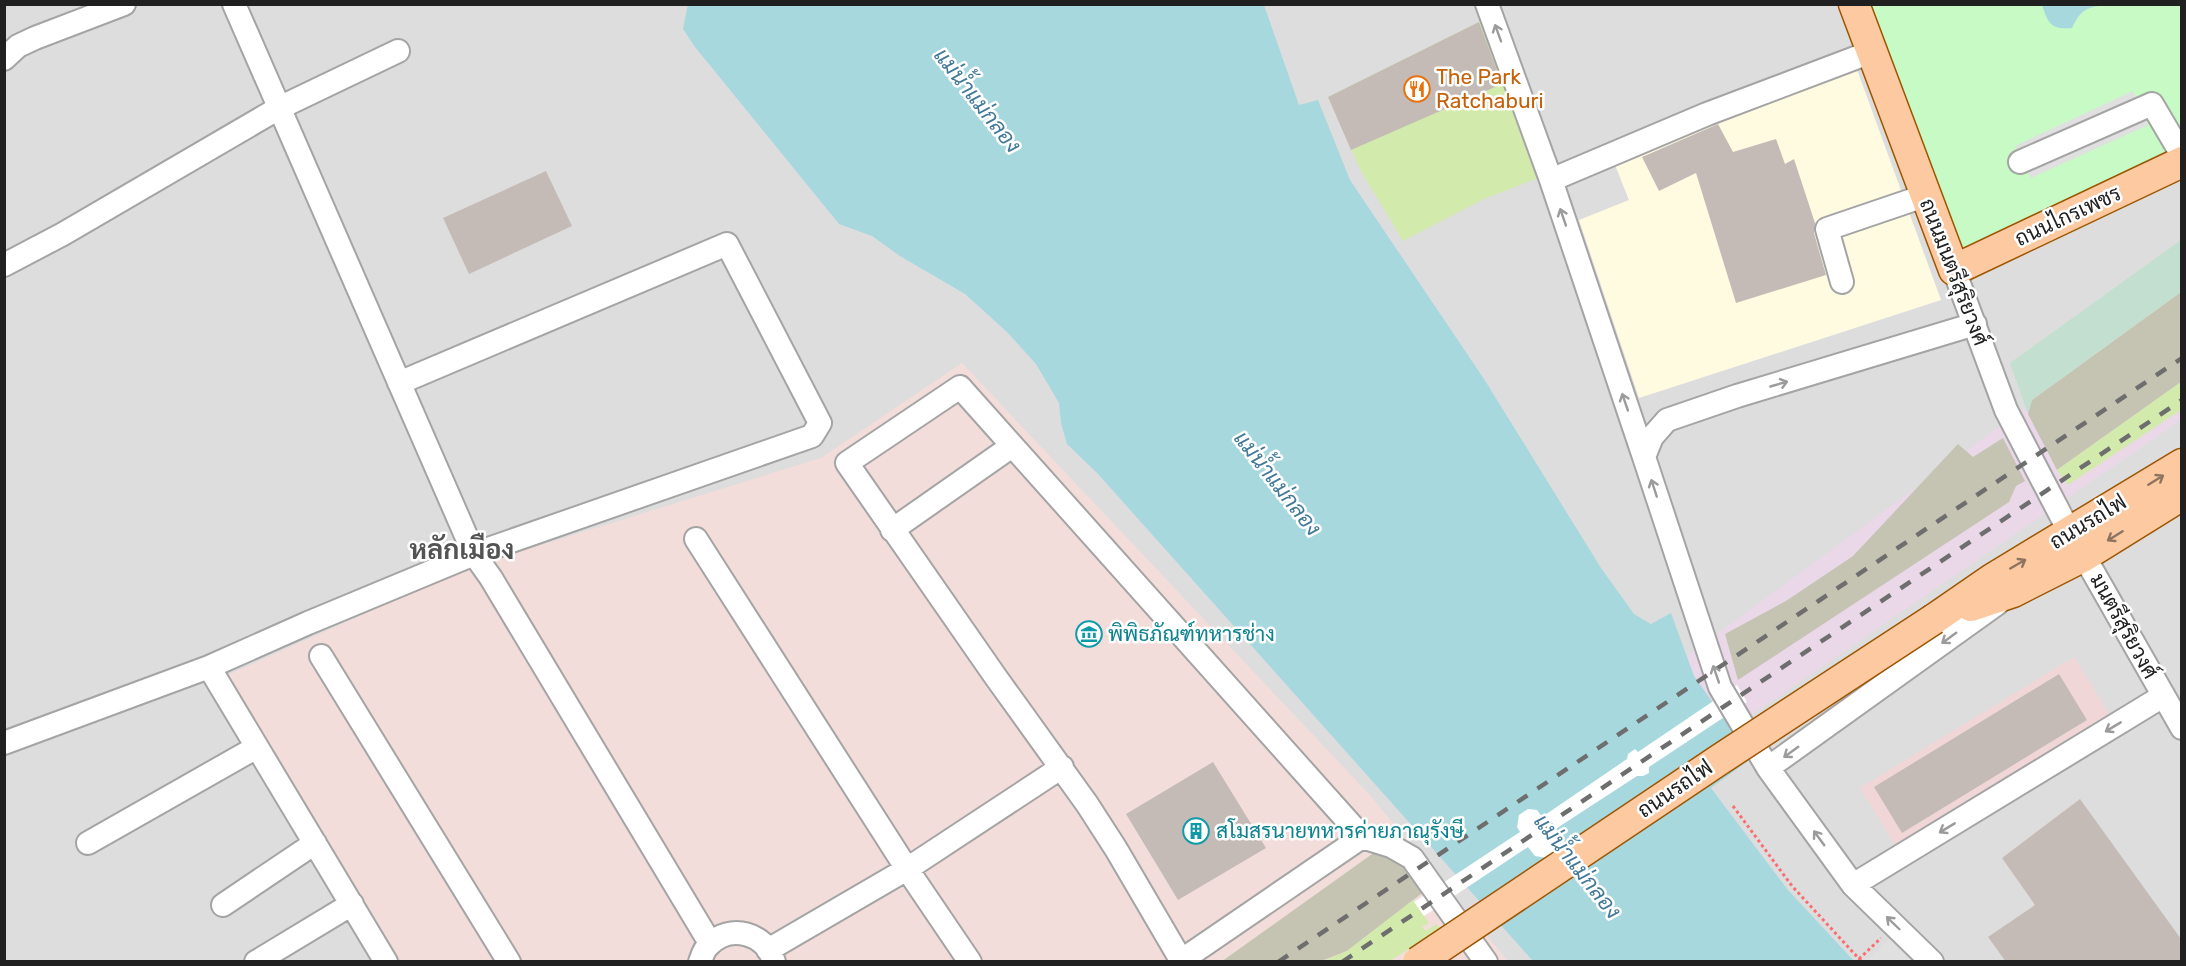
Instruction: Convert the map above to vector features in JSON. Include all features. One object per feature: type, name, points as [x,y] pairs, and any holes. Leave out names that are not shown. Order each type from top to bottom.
[{"type":"main road","name":"ถนนมนตรีสุริยวงศ์","points":[[1854,4],[1924,196],[1954,270]]},
{"type":"main road","name":"ถนนไกรเพชร","points":[[1954,270],[2181,162]]},
{"type":"main road","name":"ถนนรถไฟ","points":[[1934,619],[2013,592],[2181,464]]},
{"type":"main road","name":"ถนนรถไฟ","points":[[1418,962],[1992,579],[2077,544],[2181,495]]},
{"type":"street","points":[[4,58],[24,42],[124,4]]},
{"type":"street","points":[[234,4],[474,554],[491,578],[705,952],[721,936],[734,932],[747,934],[759,940],[771,956],[1062,767]]},
{"type":"street","points":[[1487,4],[1551,180],[1720,687],[1768,768],[1853,885],[1932,962]]},
{"type":"street","points":[[4,265],[63,234],[279,108],[398,51]]},
{"type":"street","points":[[1551,180],[1707,114],[1871,52]]},
{"type":"street","points":[[2020,162],[2152,104],[2181,155]]},
{"type":"street","points":[[1842,282],[1827,229],[1924,196]]},
{"type":"street","points":[[7,737],[209,667],[474,554],[812,436],[820,423],[727,244],[399,383]]},
{"type":"street","name":"ถนนมนตรีสุริยวงศ์","points":[[1954,270],[2002,399],[2077,544]]},
{"type":"street","points":[[1644,457],[1652,437],[1667,420],[1737,396],[1975,324]]},
{"type":"street","points":[[1362,837],[1180,961],[1116,849],[1062,767],[892,530],[847,463],[960,387],[1362,837],[1391,846],[1412,858],[1486,962]]},
{"type":"street","points":[[892,530],[1012,446]]},
{"type":"street","points":[[696,539],[967,960]]},
{"type":"street","name":"มนตรีสุริยวงศ์","points":[[2077,544],[2181,728]]},
{"type":"street","points":[[1768,768],[2013,592]]},
{"type":"street","points":[[321,656],[509,962]]},
{"type":"street","points":[[209,667],[386,962]]},
{"type":"street","points":[[1853,885],[2163,696]]},
{"type":"street","points":[[88,843],[257,747]]},
{"type":"street","points":[[224,905],[315,843]]},
{"type":"street","points":[[255,962],[352,904]]},
{"type":"path","points":[[1733,806],[1792,886],[1860,960],[1885,935]]},
{"type":"shaded area","points":[[5,5],[2181,5],[2181,961],[5,962]]},
{"type":"shaded area","points":[[1855,64],[1941,300],[1639,398],[1579,220],[1629,200],[1615,165]]},
{"type":"shaded area","points":[[2133,91],[2148,125],[2031,178],[2015,146]]},
{"type":"shaded area","points":[[2181,292],[2181,382],[2057,470],[2028,414],[2032,400]]},
{"type":"shaded area","points":[[2181,293],[2181,420],[1731,729],[1694,676],[1687,656]]},
{"type":"shaded area","points":[[962,363],[1368,793],[1508,961],[401,961],[228,675],[464,569],[821,458]]},
{"type":"shaded area","points":[[2003,438],[2025,481],[2016,486],[2009,502],[1738,680],[1725,634],[1786,601],[1853,556],[1958,444],[1973,457]]},
{"type":"shaded area","points":[[2074,657],[2111,717],[1896,847],[1860,788]]},
{"type":"shaded area","points":[[1375,852],[1402,857],[1425,891],[1347,951],[1321,961],[1221,962]]},
{"type":"shaded area","points":[[1891,938],[1915,961],[1866,962]]},
{"type":"green space","points":[[1855,5],[2181,5],[2181,149],[1954,270]]},
{"type":"green space","points":[[1485,19],[1541,177],[1484,199],[1403,241],[1361,171],[1328,97]]},
{"type":"green space","points":[[2181,240],[2181,292],[2032,400],[2028,414],[2010,363]]},
{"type":"green space","points":[[2181,382],[2181,410],[2068,485],[2057,470]]},
{"type":"green space","points":[[1413,900],[1429,923],[1422,927],[1426,931],[1436,924],[1446,933],[1422,947],[1417,944],[1390,961],[1321,962],[1347,951]]},
{"type":"water","name":"แม่น้ำแม่กลอง","points":[[688,4],[1264,5],[1299,105],[1318,100],[1350,180],[1484,379],[1601,568],[1634,614],[1651,624],[1671,613],[1694,676],[1752,758],[1711,788],[1788,890],[1854,961],[1533,961],[1098,474],[1067,444],[1061,423],[1059,403],[1036,364],[1007,332],[965,294],[900,256],[872,236],[839,224],[695,47],[683,29]]},
{"type":"water","points":[[2042,4],[2107,5],[2085,10],[2072,28],[2059,28],[2051,24]]},
{"type":"pier","points":[[1737,685],[1747,702],[1649,767],[1649,773],[1637,776],[1551,832],[1557,842],[1553,854],[1547,858],[1535,856],[1528,847],[1424,916],[1414,902],[1520,832],[1517,827],[1519,815],[1528,809],[1537,810],[1542,817],[1627,759],[1628,754],[1635,749],[1638,752]]},
{"type":"building","name":"The Park Ratchaburi","points":[[1479,22],[1502,84],[1351,150],[1328,97]]},
{"type":"building","points":[[1718,124],[1733,152],[1776,139],[1785,164],[1794,159],[1815,223],[1814,233],[1826,275],[1736,303],[1696,173],[1659,191],[1642,157]]},
{"type":"building","points":[[546,171],[572,226],[469,274],[443,218]]},
{"type":"building","points":[[2059,674],[2087,720],[1902,833],[1874,787]]},
{"type":"building","name":"สโมสรนายทหารค่ายภาณุรังษี","points":[[1213,762],[1266,848],[1178,900],[1126,814]]},
{"type":"building","points":[[2080,799],[2181,939],[2181,962],[2006,962],[1988,937],[2035,905],[2002,858]]},
{"type":"railway","points":[[1278,962],[2182,358]]},
{"type":"railway","points":[[1342,962],[2182,400]]},
{"type":"place","name":"The Park Ratchaburi","points":[[1417,89]]},
{"type":"place","name":"พิพิธภัณฑ์ทหารช่าง","points":[[1089,634]]},
{"type":"place","name":"สโมสรนายทหารค่ายภาณุรังษี","points":[[1196,831]]},
{"type":"district","name":"หลักเมือง","points":[[462,550]]}]
